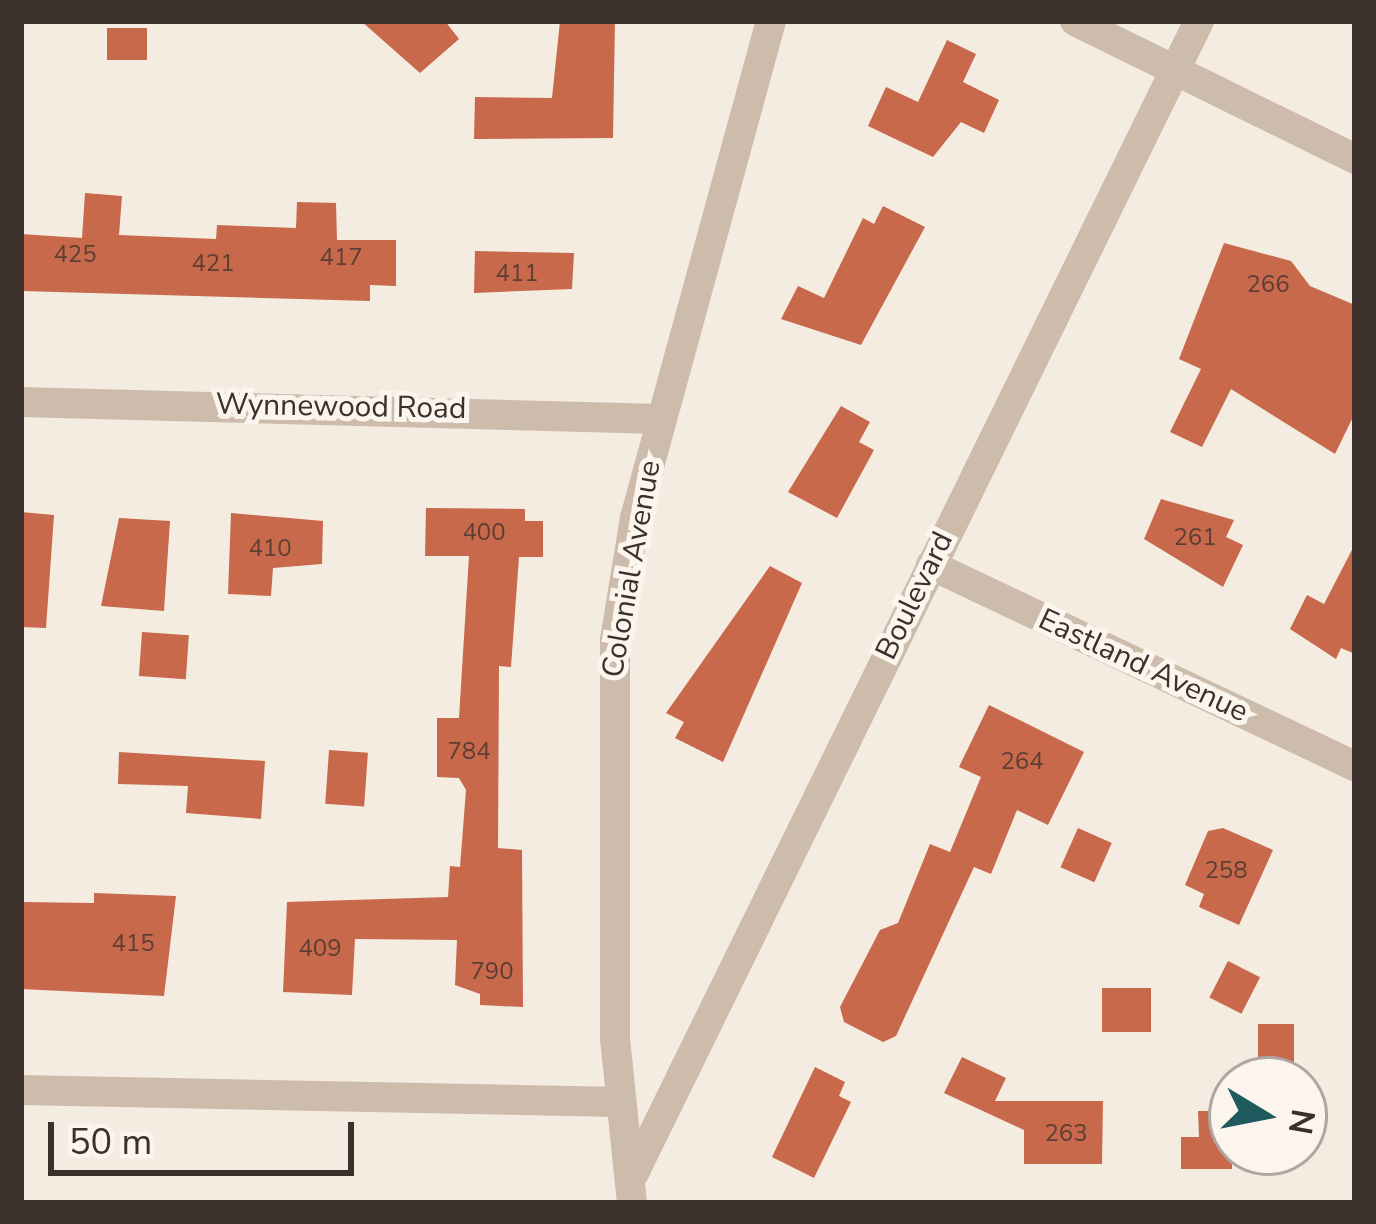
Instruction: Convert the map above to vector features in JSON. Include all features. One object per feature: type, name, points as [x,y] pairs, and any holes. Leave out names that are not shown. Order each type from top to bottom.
[{"type":"street","name":"Colonial Avenue","points":[[633,1188],[618,1102],[609,732],[628,559],[660,419],[771,21]]},
{"type":"street","points":[[1075,21],[1355,159]]},
{"type":"street","name":"Boulevard","points":[[633,1188],[931,565],[1199,21]]},
{"type":"street","name":"Wynnewood Road","points":[[21,402],[660,419]]},
{"type":"street","name":"Eastland Avenue","points":[[931,565],[1355,766]]},
{"type":"street","points":[[21,1090],[618,1102]]},
{"type":"building","points":[[361,21],[445,21],[459,39],[420,73]]},
{"type":"building","points":[[560,21],[615,21],[613,138],[474,139],[475,97],[552,98]]},
{"type":"building","points":[[107,28],[147,28],[147,60],[107,60]]},
{"type":"building","points":[[947,40],[976,54],[963,82],[999,100],[984,133],[961,122],[933,157],[868,126],[886,87],[918,102]]},
{"type":"building","points":[[85,193],[122,196],[119,235],[216,239],[217,225],[296,228],[297,202],[336,203],[337,240],[396,240],[396,286],[370,285],[370,301],[21,291],[21,234],[82,238]]},
{"type":"building","points":[[883,206],[925,227],[861,345],[781,319],[798,286],[824,298],[863,218],[874,224]]},
{"type":"building","points":[[1224,243],[1291,261],[1310,286],[1355,305],[1355,413],[1335,454],[1231,389],[1202,447],[1170,432],[1201,369],[1179,359]]},
{"type":"building","points":[[475,251],[574,253],[572,289],[474,293]]},
{"type":"building","points":[[841,406],[870,422],[859,442],[874,450],[837,518],[788,492]]},
{"type":"building","points":[[1161,499],[1234,520],[1226,537],[1243,545],[1223,587],[1144,539]]},
{"type":"building","points":[[426,508],[525,509],[525,521],[543,521],[543,557],[519,557],[511,667],[499,666],[498,848],[522,850],[523,1007],[480,1005],[480,994],[455,985],[457,940],[355,939],[352,995],[283,992],[287,902],[448,897],[450,866],[460,867],[466,790],[459,778],[437,777],[437,718],[459,718],[469,556],[425,556]]},
{"type":"building","points":[[21,512],[54,515],[46,628],[21,627]]},
{"type":"building","points":[[231,513],[323,521],[322,564],[273,568],[271,596],[228,594]]},
{"type":"building","points":[[119,518],[170,521],[164,611],[101,606]]},
{"type":"building","points":[[1355,544],[1355,654],[1341,648],[1336,659],[1290,629],[1307,595],[1324,604]]},
{"type":"building","points":[[770,566],[802,583],[723,762],[675,738],[684,722],[666,713]]},
{"type":"building","points":[[142,632],[189,635],[186,679],[139,676]]},
{"type":"building","points":[[989,705],[1084,752],[1048,825],[1017,810],[991,874],[974,867],[896,1036],[883,1042],[844,1022],[840,1007],[880,930],[898,923],[930,844],[950,852],[981,777],[959,767]]},
{"type":"building","points":[[329,750],[368,753],[364,807],[325,804]]},
{"type":"building","points":[[119,752],[265,761],[261,819],[186,813],[188,786],[118,784]]},
{"type":"building","points":[[1078,828],[1112,843],[1094,882],[1061,867]]},
{"type":"building","points":[[1223,828],[1273,850],[1239,925],[1199,907],[1204,894],[1185,885],[1208,831]]},
{"type":"building","points":[[94,893],[176,896],[164,996],[21,989],[21,902],[94,903]]},
{"type":"building","points":[[1228,961],[1260,977],[1241,1014],[1209,998]]},
{"type":"building","points":[[1102,988],[1151,988],[1151,1032],[1102,1032]]},
{"type":"building","points":[[1258,1024],[1294,1024],[1294,1056],[1258,1056]]},
{"type":"building","points":[[962,1057],[1006,1078],[995,1101],[1103,1101],[1102,1164],[1024,1164],[1024,1130],[944,1093]]},
{"type":"building","points":[[815,1067],[845,1082],[839,1096],[851,1102],[814,1178],[772,1157]]},
{"type":"building","points":[[1198,1111],[1208,1111],[1208,1169],[1181,1169],[1181,1137],[1199,1137]]}]
